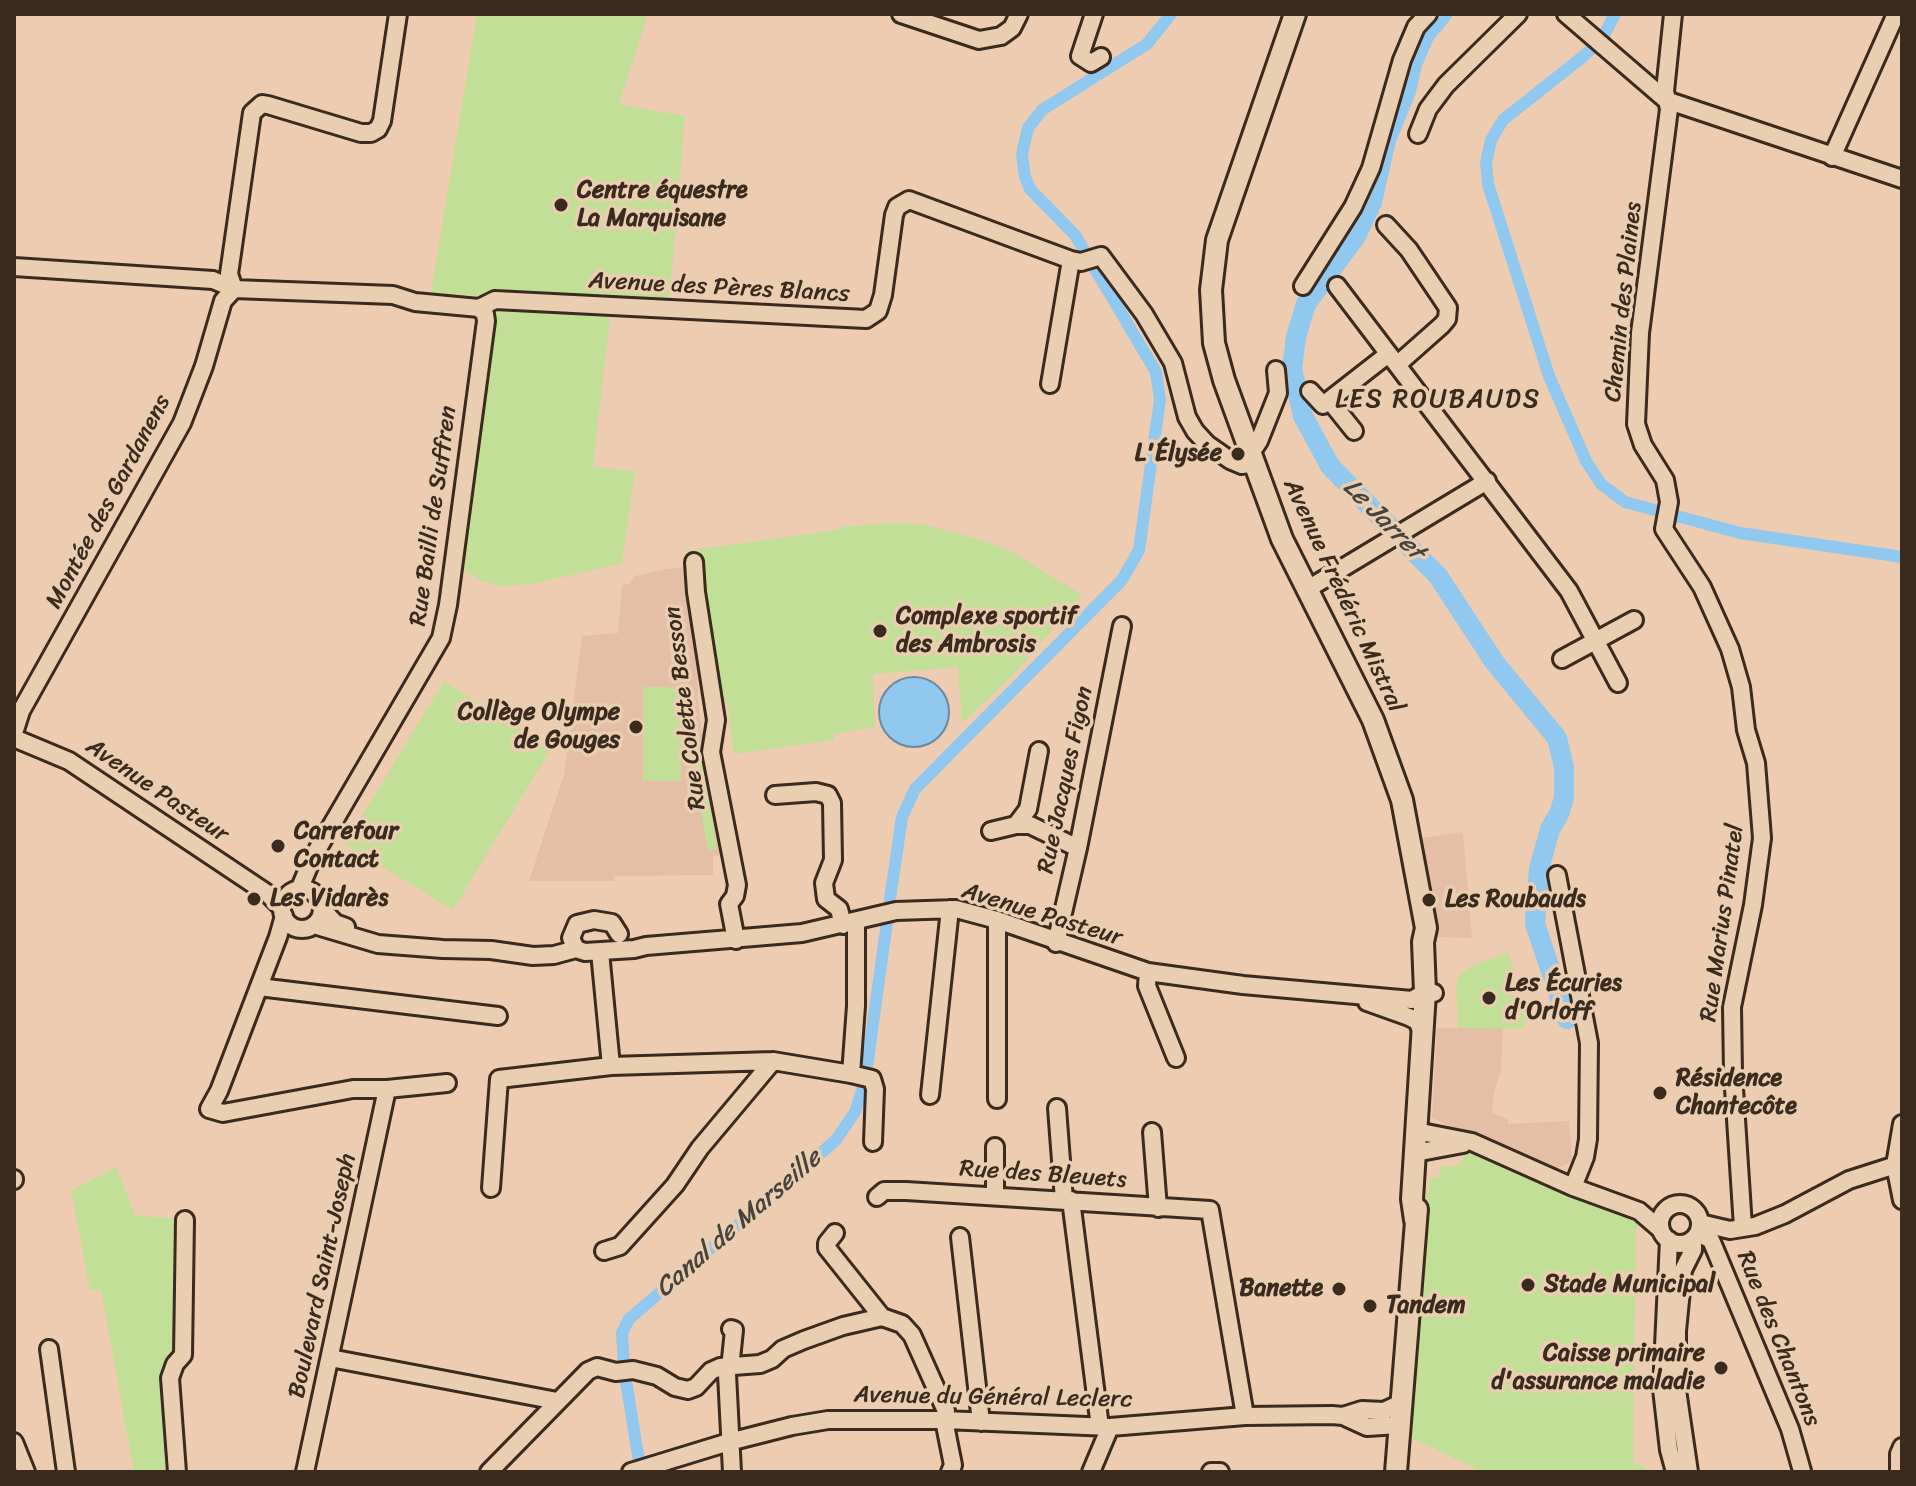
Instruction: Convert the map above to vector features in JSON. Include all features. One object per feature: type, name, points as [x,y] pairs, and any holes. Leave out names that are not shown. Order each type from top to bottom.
[{"type":"main road","name":"Avenue Frédéric Mistral","points":[[1295,14],[1224,216],[1213,268],[1211,311],[1214,343],[1224,380],[1282,539],[1373,720],[1402,800],[1426,928],[1423,942],[1429,1001],[1420,1142]]},
{"type":"main road","name":"Avenue Frédéric Mistral","points":[[1396,1472],[1396,1414],[1415,1220],[1420,1198],[1422,1032],[1429,1001]]},
{"type":"street","points":[[234,289],[229,274],[252,113],[262,104],[361,133],[378,129],[382,121],[398,14]]},
{"type":"street","points":[[901,14],[979,40],[1001,36],[1012,28],[1019,14]]},
{"type":"street","points":[[1094,14],[1080,56],[1091,63],[1101,57]]},
{"type":"street","points":[[1303,286],[1353,207],[1371,168],[1402,60],[1416,27],[1428,14]]},
{"type":"street","points":[[1418,134],[1428,109],[1446,85],[1518,14]]},
{"type":"street","points":[[1566,14],[1666,100],[1902,179]]},
{"type":"street","name":"Chemin des Plaines","points":[[1669,502],[1665,480],[1643,445],[1636,424],[1640,333],[1669,109],[1665,91],[1673,14]]},
{"type":"street","points":[[1832,157],[1896,14]]},
{"type":"street","name":"Avenue des Pères Blancs","points":[[14,267],[213,280],[234,289],[393,295],[415,302],[479,308],[495,300],[866,319],[878,311],[883,295],[894,215],[897,207],[909,200],[1084,259],[1101,256],[1173,363],[1187,417],[1195,431],[1230,460],[1242,465],[1251,456]]},
{"type":"street","points":[[1310,391],[1323,405],[1447,319],[1448,308],[1409,250],[1386,225]]},
{"type":"street","points":[[1050,384],[1084,259]]},
{"type":"street","points":[[1337,286],[1569,591],[1618,683]]},
{"type":"street","name":"Montée des Gardanens","points":[[14,736],[21,711],[182,423],[204,366],[223,301],[234,289]]},
{"type":"street","name":"Rue Bailli de Suffren","points":[[290,907],[313,857],[441,638],[486,321],[485,314],[479,308]]},
{"type":"street","points":[[1251,456],[1278,393],[1276,370]]},
{"type":"street","points":[[1330,401],[1354,431]]},
{"type":"street","points":[[1306,590],[1487,481]]},
{"type":"street","name":"Rue Marius Pinatel","points":[[1669,502],[1663,523],[1702,587],[1730,649],[1741,687],[1746,730],[1756,763],[1762,838],[1753,905],[1732,1007],[1743,1227]]},
{"type":"street","name":"Rue Colette Besson","points":[[694,562],[716,720],[711,752],[737,885],[735,896],[729,904],[736,940]]},
{"type":"street","points":[[1562,659],[1634,620]]},
{"type":"street","name":"Rue Jacques Figon","points":[[1056,943],[1122,626]]},
{"type":"street","name":"Avenue Pasteur","points":[[14,736],[69,761],[290,907],[308,928],[314,925]]},
{"type":"street","points":[[1016,825],[1028,809],[1039,751]]},
{"type":"street","points":[[775,795],[816,792],[828,795],[832,803],[833,860],[824,883],[826,899],[839,909],[850,924],[861,1076]]},
{"type":"street","points":[[991,831],[1030,825],[1078,848]]},
{"type":"street","points":[[1557,875],[1589,1043],[1588,1139],[1585,1157],[1573,1187]]},
{"type":"street","points":[[447,1083],[353,1089],[223,1113],[209,1109],[219,1091],[290,907],[312,892],[321,902],[322,909],[314,925],[378,944],[491,950],[574,943]]},
{"type":"street","points":[[322,909],[335,923],[357,931],[445,942],[466,948]]},
{"type":"street","points":[[930,1095],[950,909]]},
{"type":"street","name":"Avenue Pasteur","points":[[646,946],[619,934],[612,923],[594,920],[577,924],[574,943],[604,951],[789,935],[889,913],[950,909],[997,920],[1056,943],[1148,972],[1330,994],[1412,1000],[1420,997],[1429,1001]]},
{"type":"street","points":[[997,920],[997,1099]]},
{"type":"street","points":[[611,1066],[604,951],[615,944],[619,934]]},
{"type":"street","points":[[1148,972],[1147,986],[1176,1058]]},
{"type":"street","points":[[259,987],[498,1016]]},
{"type":"street","name":"Avenue Pasteur","points":[[1330,994],[1409,1017],[1417,1021],[1422,1032]]},
{"type":"street","name":"Avenue Pasteur","points":[[1365,1002],[1429,1001]]},
{"type":"street","points":[[604,1251],[620,1246],[675,1185],[700,1148],[773,1061]]},
{"type":"street","points":[[491,1188],[499,1079],[611,1066],[773,1061],[861,1076],[875,1089],[873,1142]]},
{"type":"street","name":"Boulevard Saint-Joseph","points":[[305,1472],[387,1089]]},
{"type":"street","points":[[1057,1108],[1068,1200],[1105,1427],[1091,1472]]},
{"type":"street","points":[[1902,1124],[1899,1164],[1902,1200]]},
{"type":"street","points":[[1152,1132],[1158,1208]]},
{"type":"street","points":[[1420,1142],[1472,1142],[1573,1187],[1639,1211],[1665,1235],[1681,1244],[1697,1232],[1730,1230],[1776,1218],[1849,1180],[1899,1164]]},
{"type":"street","points":[[995,1147],[995,1195]]},
{"type":"street","name":"Rue des Bleuets","points":[[877,1197],[884,1191],[995,1195],[1210,1210],[1245,1416]]},
{"type":"street","points":[[1639,1211],[1667,1209],[1679,1204],[1691,1207],[1697,1232],[1693,1250],[1683,1270],[1677,1331],[1677,1390],[1689,1472]]},
{"type":"street","points":[[1667,1209],[1661,1218],[1665,1235],[1662,1389],[1669,1450],[1675,1472]]},
{"type":"street","points":[[177,1472],[170,1378],[175,1364],[183,1355],[185,1220]]},
{"type":"street","name":"Rue des Chantons","points":[[1697,1232],[1711,1240],[1790,1429],[1802,1471]]},
{"type":"street","points":[[835,1233],[827,1248],[882,1317],[902,1324],[912,1335],[946,1411],[944,1420],[952,1455],[950,1472]]},
{"type":"street","points":[[960,1237],[981,1422]]},
{"type":"street","points":[[489,1472],[557,1401],[588,1371],[597,1367],[657,1376],[675,1387],[688,1390],[696,1387],[711,1371],[760,1364],[804,1340],[882,1317]]},
{"type":"street","points":[[731,1329],[734,1330],[728,1367],[732,1472]]},
{"type":"street","points":[[49,1349],[66,1472]]},
{"type":"street","points":[[330,1358],[557,1401]]},
{"type":"street","name":"Avenue du Général Leclerc","points":[[631,1472],[729,1442],[828,1420],[944,1420],[1105,1427],[1245,1416],[1343,1416],[1362,1410],[1396,1414]]},
{"type":"street","name":"Avenue du Général Leclerc","points":[[1367,1427],[1396,1414]]},
{"type":"street","name":"Avenue du Général Leclerc","points":[[1343,1416],[1367,1427],[1397,1448]]},
{"type":"street","points":[[14,1442],[26,1472]]},
{"type":"street","points":[[1899,1472],[1902,1447]]},
{"type":"street","points":[[1211,1472],[1220,1472]]},
{"type":"shaded area","name":"Collège Olympe de Gouges","points":[[687,567],[699,712],[724,855],[713,856],[713,875],[614,876],[614,881],[529,881],[564,775],[582,636],[618,633],[622,585],[630,584],[635,576]]},
{"type":"shaded area","points":[[1463,832],[1472,938],[1437,937],[1422,838]]},
{"type":"shaded area","points":[[1437,1028],[1503,1028],[1501,1071],[1494,1092],[1492,1113],[1508,1119],[1508,1124],[1569,1121],[1572,1159],[1569,1163],[1554,1169],[1432,1118]]},
{"type":"green space","name":"Centre équestre La Marquisane","points":[[477,14],[648,14],[619,104],[685,116],[669,306],[431,293]]},
{"type":"green space","points":[[498,304],[611,308],[593,467],[635,471],[622,563],[538,583],[504,587],[482,581],[463,570]]},
{"type":"green space","name":"Complexe sportif des Ambrosis","points":[[922,524],[1010,551],[1082,595],[1016,672],[962,723],[958,667],[873,674],[875,727],[834,734],[834,740],[734,754],[727,701],[719,701],[689,595],[686,551],[837,530],[845,526]]},
{"type":"green space","points":[[444,681],[552,747],[453,910],[345,844]]},
{"type":"green space","points":[[643,687],[681,687],[681,781],[643,781]]},
{"type":"green space","points":[[699,745],[717,849],[708,850],[689,746]]},
{"type":"green space","name":"Les Écuries d'Orloff","points":[[1508,952],[1527,1011],[1524,1029],[1458,1028],[1456,985],[1461,973]]},
{"type":"green space","name":"Stade Municipal","points":[[1462,1151],[1472,1152],[1639,1221],[1636,1231],[1633,1463],[1645,1468],[1646,1472],[1484,1472],[1407,1436],[1426,1191],[1429,1191],[1431,1177],[1440,1177],[1441,1166],[1459,1164],[1463,1159]]},
{"type":"green space","points":[[116,1167],[135,1215],[185,1220],[175,1364],[177,1472],[134,1472],[101,1290],[90,1290],[71,1191]]},
{"type":"water","points":[[914,677],[939,687],[949,712],[939,737],[914,747],[889,737],[879,712],[889,687]]},
{"type":"waterway","name":"Canal de Marseille","points":[[890,899],[902,817],[915,789],[1122,580],[1139,550],[1160,400],[1156,372],[1075,235],[1030,189],[1022,154],[1028,128],[1042,110],[1147,44],[1171,14]]},
{"type":"waterway","name":"Le Jarret","points":[[1442,14],[1425,34],[1412,64],[1406,91],[1386,140],[1372,202],[1356,236],[1306,304],[1296,337],[1292,369],[1303,416],[1330,466],[1438,576],[1495,663],[1557,738],[1564,767],[1564,798],[1550,829],[1539,869],[1535,924],[1567,1019]]},
{"type":"waterway","name":"Canal de Marseille","points":[[1615,14],[1603,37],[1585,55],[1503,120],[1491,140],[1486,163],[1488,184],[1549,376],[1586,461],[1601,484],[1625,502],[1740,533],[1902,557]]},
{"type":"waterway","name":"Canal de Marseille","points":[[866,1074],[887,922]]},
{"type":"waterway","name":"Canal de Marseille","points":[[624,1367],[622,1333],[629,1319],[836,1140],[855,1112],[865,1081]]},
{"type":"waterway","name":"Canal de Marseille","points":[[625,1375],[639,1461]]},
{"type":"place","name":"Centre équestre La Marquisane","points":[[561,205]]},
{"type":"place","name":"L'Élysée","points":[[1238,454]]},
{"type":"place","name":"Complexe sportif des Ambrosis","points":[[880,631]]},
{"type":"place","name":"Collège Olympe de Gouges","points":[[636,727]]},
{"type":"place","name":"Carrefour Contact","points":[[278,846]]},
{"type":"place","name":"Les Vidarès","points":[[254,899]]},
{"type":"place","name":"Les Roubauds","points":[[1429,900]]},
{"type":"place","name":"Les Écuries d'Orloff","points":[[1489,998]]},
{"type":"place","name":"Résidence Chantecôte","points":[[1660,1093]]},
{"type":"place","name":"Stade Municipal","points":[[1528,1285]]},
{"type":"place","name":"Banette","points":[[1339,1289]]},
{"type":"place","name":"Tandem","points":[[1370,1306]]},
{"type":"place","name":"Caisse primaire d'assurance maladie","points":[[1721,1368]]},
{"type":"district","name":"LES ROUBAUDS","points":[[1438,400]]}]
